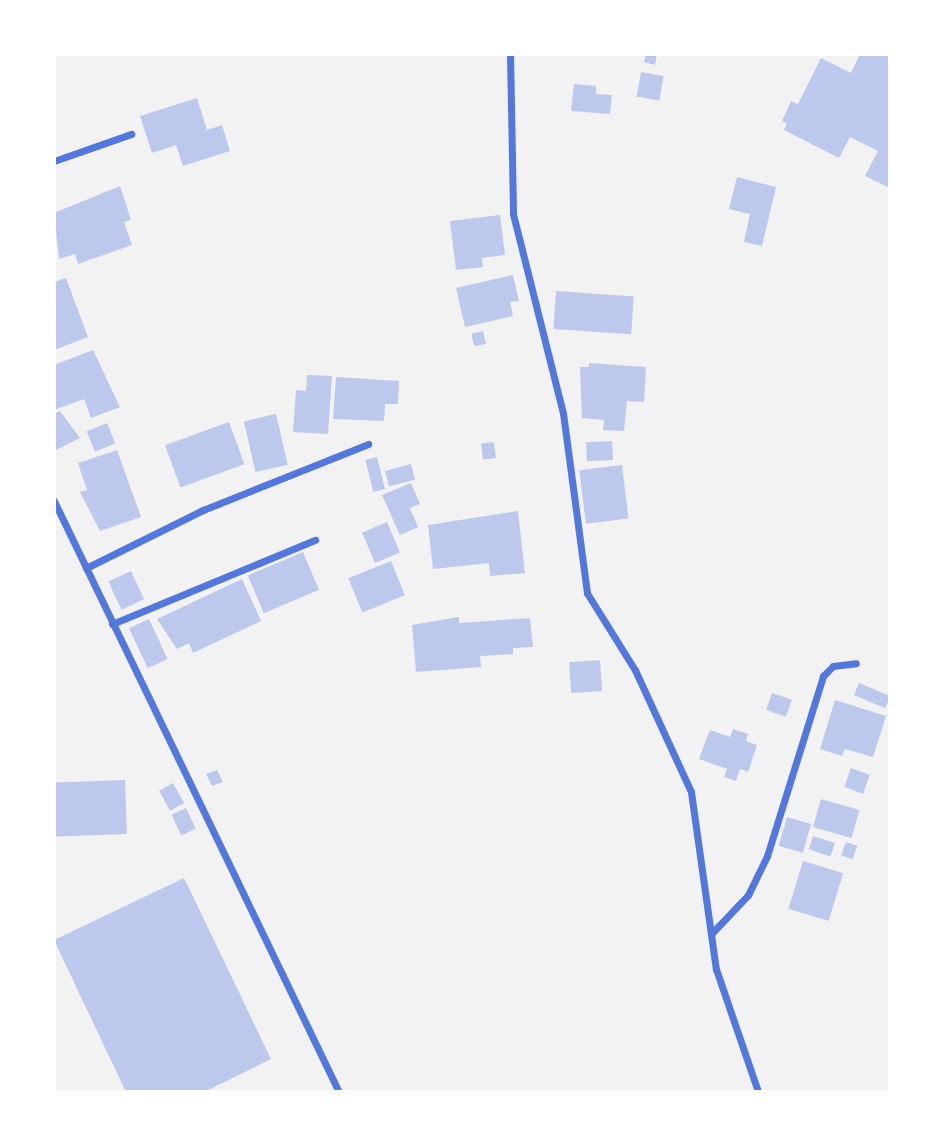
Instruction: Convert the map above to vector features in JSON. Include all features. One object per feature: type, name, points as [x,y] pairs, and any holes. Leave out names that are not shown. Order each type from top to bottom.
[{"type":"street","points":[[510,54],[513,214],[563,413],[587,593],[635,670],[691,792],[716,969],[758,1092]]},
{"type":"street","points":[[54,161],[131,134]]},
{"type":"street","points":[[86,568],[203,510],[368,443]]},
{"type":"street","points":[[54,501],[340,1092]]},
{"type":"street","points":[[112,624],[315,540]]},
{"type":"street","points":[[712,934],[748,895],[767,856],[823,676],[833,666],[856,663]]},
{"type":"building","points":[[646,54],[657,54],[655,65],[644,62]]},
{"type":"building","points":[[860,54],[890,54],[890,188],[865,176],[878,151],[850,137],[839,158],[784,130],[787,123],[782,121],[791,101],[798,104],[821,58],[851,73]]},
{"type":"building","points":[[641,72],[664,76],[659,101],[637,97]]},
{"type":"building","points":[[574,84],[596,86],[596,94],[612,95],[610,114],[571,111]]},
{"type":"building","points":[[197,98],[207,130],[222,125],[230,151],[183,166],[176,145],[152,153],[140,116]]},
{"type":"building","points":[[737,177],[776,187],[762,246],[744,242],[750,214],[729,209]]},
{"type":"building","points":[[120,186],[131,220],[124,222],[132,245],[78,264],[75,254],[59,259],[54,213]]},
{"type":"building","points":[[500,215],[505,255],[482,258],[483,267],[456,270],[450,221]]},
{"type":"building","points":[[513,275],[519,301],[510,302],[513,316],[465,327],[456,288]]},
{"type":"building","points":[[66,278],[88,337],[54,350],[54,282]]},
{"type":"building","points":[[556,291],[634,296],[631,334],[553,329]]},
{"type":"building","points":[[483,331],[486,344],[474,346],[471,334]]},
{"type":"building","points":[[93,350],[120,407],[91,418],[84,399],[54,410],[54,365]]},
{"type":"building","points":[[589,363],[646,367],[644,402],[627,401],[624,431],[603,430],[604,420],[582,418],[580,367],[589,367]]},
{"type":"building","points":[[307,375],[332,376],[328,434],[293,432],[296,390],[306,391]]},
{"type":"building","points":[[336,377],[399,381],[398,404],[385,404],[384,421],[333,419]]},
{"type":"building","points":[[60,411],[80,438],[54,451],[54,414]]},
{"type":"building","points":[[276,414],[288,465],[256,472],[244,421]]},
{"type":"building","points":[[229,422],[244,464],[180,488],[165,445]]},
{"type":"building","points":[[107,423],[115,443],[95,452],[87,431]]},
{"type":"building","points":[[612,441],[613,460],[587,461],[586,442]]},
{"type":"building","points":[[494,442],[496,458],[483,459],[481,444]]},
{"type":"building","points":[[117,450],[141,517],[100,531],[80,492],[87,490],[78,463]]},
{"type":"building","points":[[377,457],[385,489],[373,492],[365,460]]},
{"type":"building","points":[[411,464],[415,479],[389,486],[385,471]]},
{"type":"building","points":[[622,465],[629,519],[586,524],[579,470]]},
{"type":"building","points":[[411,483],[420,504],[410,508],[418,527],[400,535],[382,495]]},
{"type":"building","points":[[518,511],[525,573],[490,576],[489,563],[433,569],[428,525]]},
{"type":"building","points":[[387,522],[400,552],[375,563],[362,533]]},
{"type":"building","points":[[303,552],[319,590],[264,613],[248,575]]},
{"type":"building","points":[[391,561],[405,595],[362,613],[348,578]]},
{"type":"building","points":[[131,571],[144,599],[121,610],[108,582]]},
{"type":"building","points":[[242,579],[261,621],[193,653],[189,643],[177,649],[157,619]]},
{"type":"building","points":[[459,617],[459,623],[530,618],[533,647],[513,648],[513,654],[480,656],[481,667],[416,672],[412,625]]},
{"type":"building","points":[[149,619],[168,659],[148,668],[129,628]]},
{"type":"building","points":[[600,660],[602,691],[571,693],[569,662]]},
{"type":"building","points":[[859,683],[890,696],[885,708],[854,695]]},
{"type":"building","points":[[772,693],[792,700],[786,717],[766,710]]},
{"type":"building","points":[[835,700],[886,716],[873,757],[845,749],[842,756],[820,749]]},
{"type":"building","points":[[733,729],[748,734],[746,741],[757,745],[748,772],[740,769],[736,781],[724,777],[727,769],[699,759],[710,730],[730,737]]},
{"type":"building","points":[[851,768],[870,775],[863,794],[844,787]]},
{"type":"building","points":[[217,770],[223,782],[212,786],[206,774]]},
{"type":"building","points":[[125,780],[127,834],[56,836],[54,782]]},
{"type":"building","points":[[173,783],[184,803],[170,811],[159,791]]},
{"type":"building","points":[[821,799],[859,810],[851,838],[813,827]]},
{"type":"building","points":[[186,808],[196,829],[181,836],[171,815]]},
{"type":"building","points":[[787,817],[811,824],[803,853],[779,846]]},
{"type":"building","points":[[813,836],[835,843],[831,856],[809,849]]},
{"type":"building","points":[[846,842],[857,846],[852,859],[841,855]]},
{"type":"building","points":[[803,861],[843,873],[829,921],[788,909]]},
{"type":"building","points":[[184,878],[271,1059],[204,1092],[126,1092],[54,940]]}]
